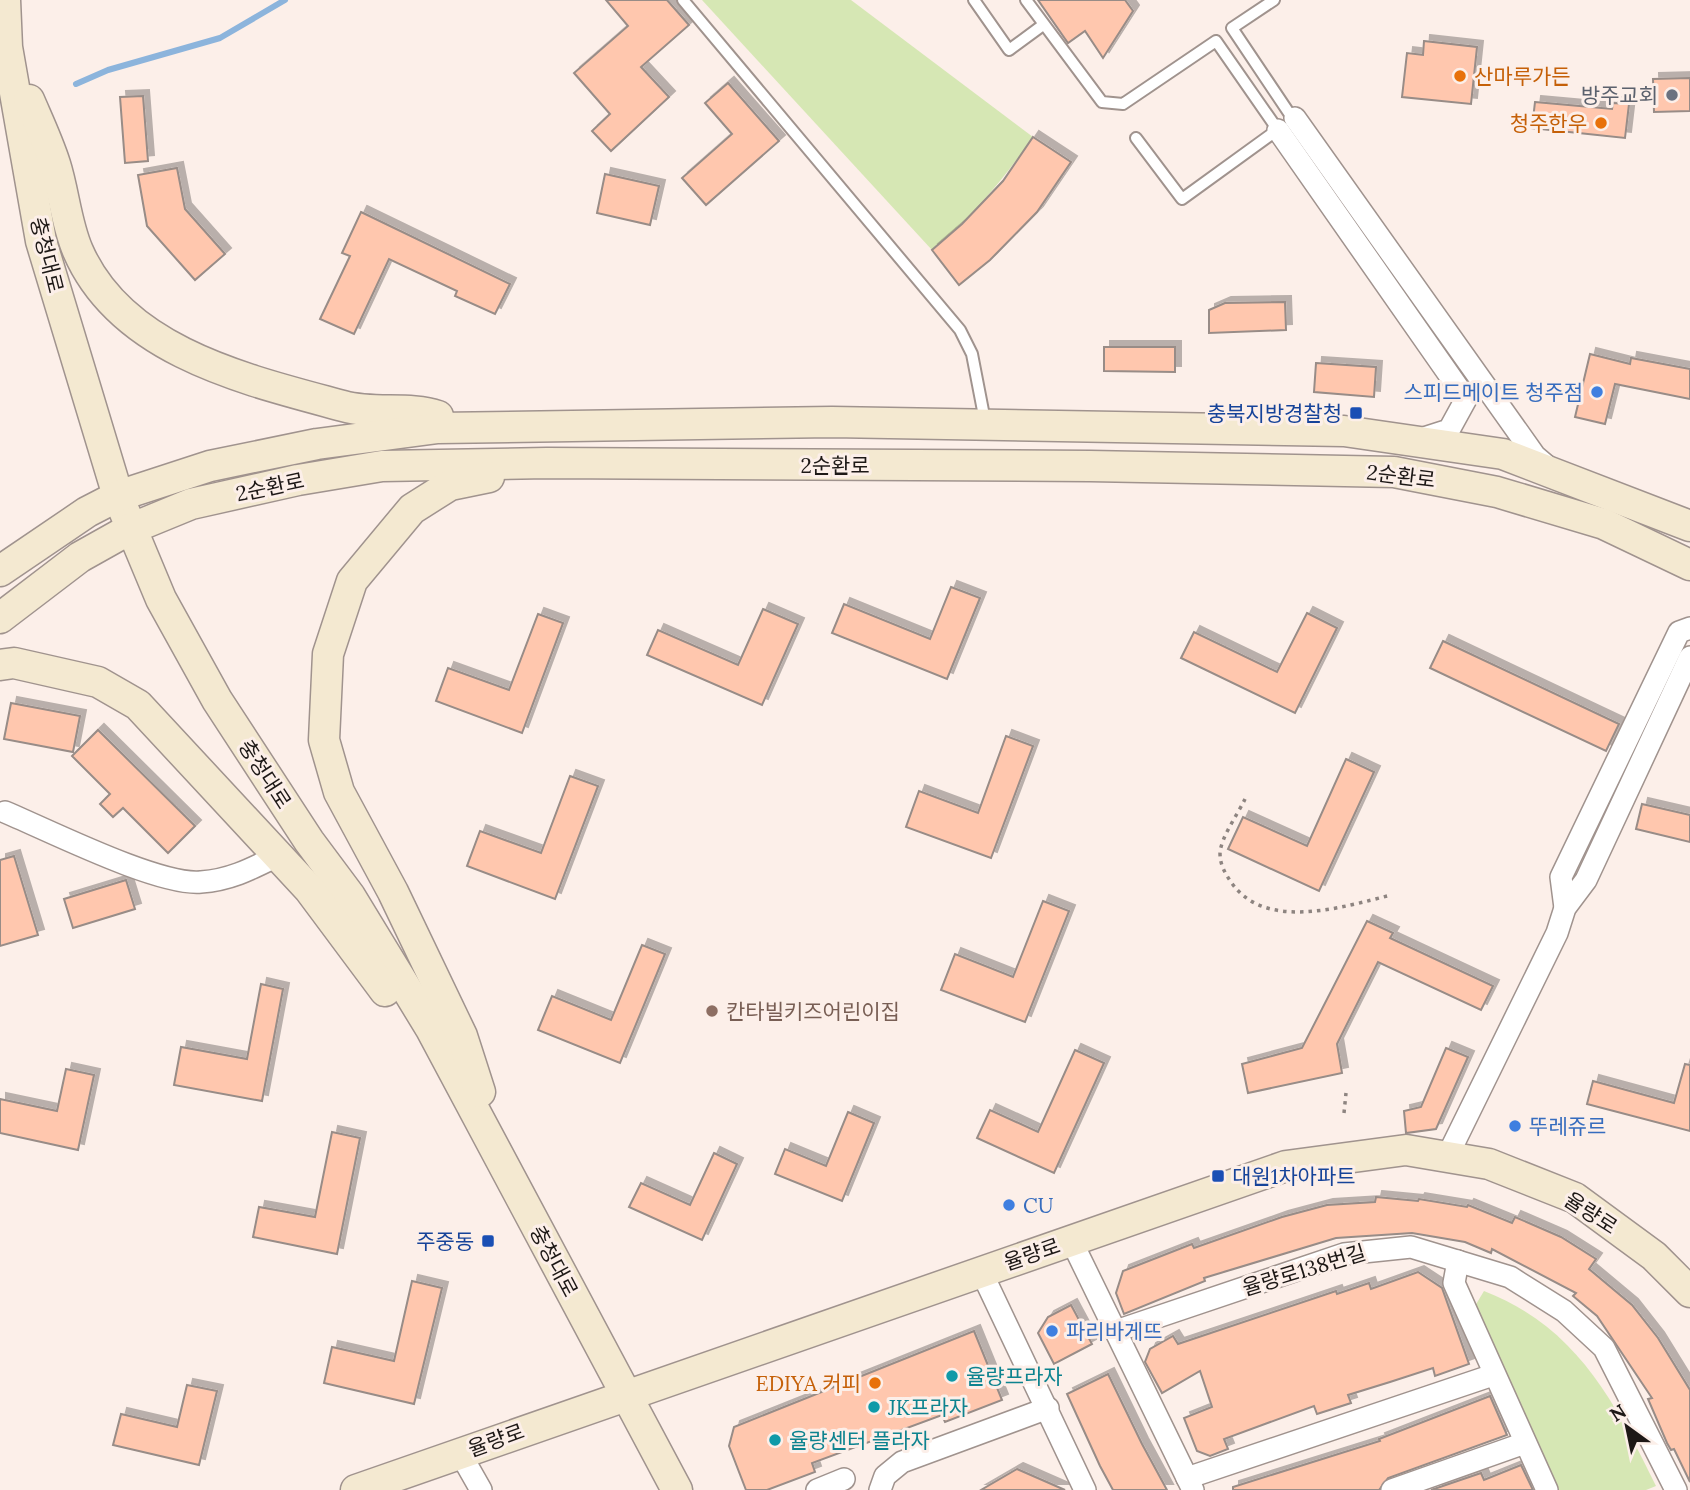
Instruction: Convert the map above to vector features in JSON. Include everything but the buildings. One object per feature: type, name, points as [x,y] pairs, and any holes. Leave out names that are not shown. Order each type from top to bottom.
[{"type":"street","points":[[0,80],[5,21]]},
{"type":"street","points":[[5,21],[55,164],[77,250],[98,288],[138,326],[204,364],[297,394],[356,410],[431,414],[468,427]]},
{"type":"street","name":"충청대로","points":[[5,21],[41,241],[118,496],[161,599],[217,700],[356,908],[431,1030],[677,1490]]},
{"type":"street","points":[[1287,124],[1466,399],[1449,430],[1417,441]]},
{"type":"street","points":[[1287,124],[1535,456],[1554,474]]},
{"type":"street","name":"2순환로","points":[[0,572],[88,512],[118,496],[210,466],[317,444],[438,428],[468,427],[832,422],[1344,431],[1503,454],[1690,526]]},
{"type":"street","points":[[506,1172],[462,1037],[393,892],[339,792],[324,740],[328,654],[352,581],[412,509],[450,485],[563,463]]},
{"type":"street","name":"2순환로","points":[[0,618],[80,557],[130,529],[191,504],[298,480],[382,466],[563,463],[1076,466],[1394,472],[1497,492],[1604,524],[1690,565]]},
{"type":"street","points":[[1565,908],[1561,877],[1679,632],[1690,628]]},
{"type":"street","points":[[1447,1157],[1557,933],[1565,908],[1586,880],[1690,657]]},
{"type":"street","points":[[0,665],[14,663],[98,682],[138,705],[309,889],[363,957],[506,1172]]},
{"type":"street","points":[[5,812],[162,877],[198,883],[237,877],[277,856]]},
{"type":"street","name":"율량로","points":[[356,1490],[1286,1166],[1406,1150],[1489,1164],[1574,1198],[1654,1256],[1690,1292]]},
{"type":"street","points":[[1071,1240],[1190,1484],[1493,1375]]},
{"type":"street","name":"율량로138번길","points":[[1115,1331],[1345,1254],[1411,1247],[1510,1277],[1564,1311],[1604,1348],[1676,1490]]},
{"type":"street","points":[[1458,1261],[1454,1283],[1493,1375],[1547,1490]]},
{"type":"street","points":[[981,1271],[1085,1490]]},
{"type":"street","points":[[880,1490],[886,1476],[902,1462],[1048,1408]]},
{"type":"street","points":[[1392,1490],[1525,1443]]},
{"type":"street","points":[[460,1453],[480,1489]]},
{"type":"street","points":[[817,1490],[844,1479]]},
{"type":"lane","points":[[683,0],[960,330],[972,355],[986,425]]},
{"type":"lane","points":[[974,0],[1009,50],[1043,25]]},
{"type":"lane","points":[[1026,0],[1102,102],[1123,104],[1274,0]]},
{"type":"lane","points":[[1232,28],[1287,124]]},
{"type":"lane","points":[[1216,41],[1287,124]]},
{"type":"lane","points":[[1136,138],[1182,199],[1287,124]]},
{"type":"path","points":[[1245,799],[1220,850],[1223,870],[1241,897],[1275,910],[1330,910],[1391,895]]},
{"type":"path","points":[[1345,1113],[1346,1093]]},
{"type":"green space","points":[[702,0],[851,0],[1033,137],[986,197],[932,250]]},
{"type":"green space","points":[[1484,1291],[1516,1306],[1568,1346],[1608,1396],[1656,1486],[1646,1490],[1558,1490],[1475,1306]]},
{"type":"waterway","points":[[76,84],[108,70],[220,38],[285,0]]},
{"type":"place","name":"산마루가든","points":[[1460,76]]},
{"type":"place","name":"방주교회","points":[[1672,95]]},
{"type":"place","name":"청주한우","points":[[1601,123]]},
{"type":"place","name":"스피드메이트 청주점","points":[[1597,392]]},
{"type":"place","name":"충북지방경찰청","points":[[1356,413]]},
{"type":"place","name":"칸타빌키즈어린이집","points":[[712,1011]]},
{"type":"place","name":"뚜레쥬르","points":[[1515,1126]]},
{"type":"place","name":"대원1차아파트","points":[[1218,1176]]},
{"type":"place","name":"CU","points":[[1009,1205]]},
{"type":"place","name":"주중동","points":[[488,1241]]},
{"type":"place","name":"파리바게뜨","points":[[1052,1331]]},
{"type":"place","name":"율량프라자","points":[[952,1376]]},
{"type":"place","name":"EDIYA 커피","points":[[875,1383]]},
{"type":"place","name":"JK프라자","points":[[874,1407]]},
{"type":"place","name":"율량센터 플라자","points":[[775,1440]]}]
